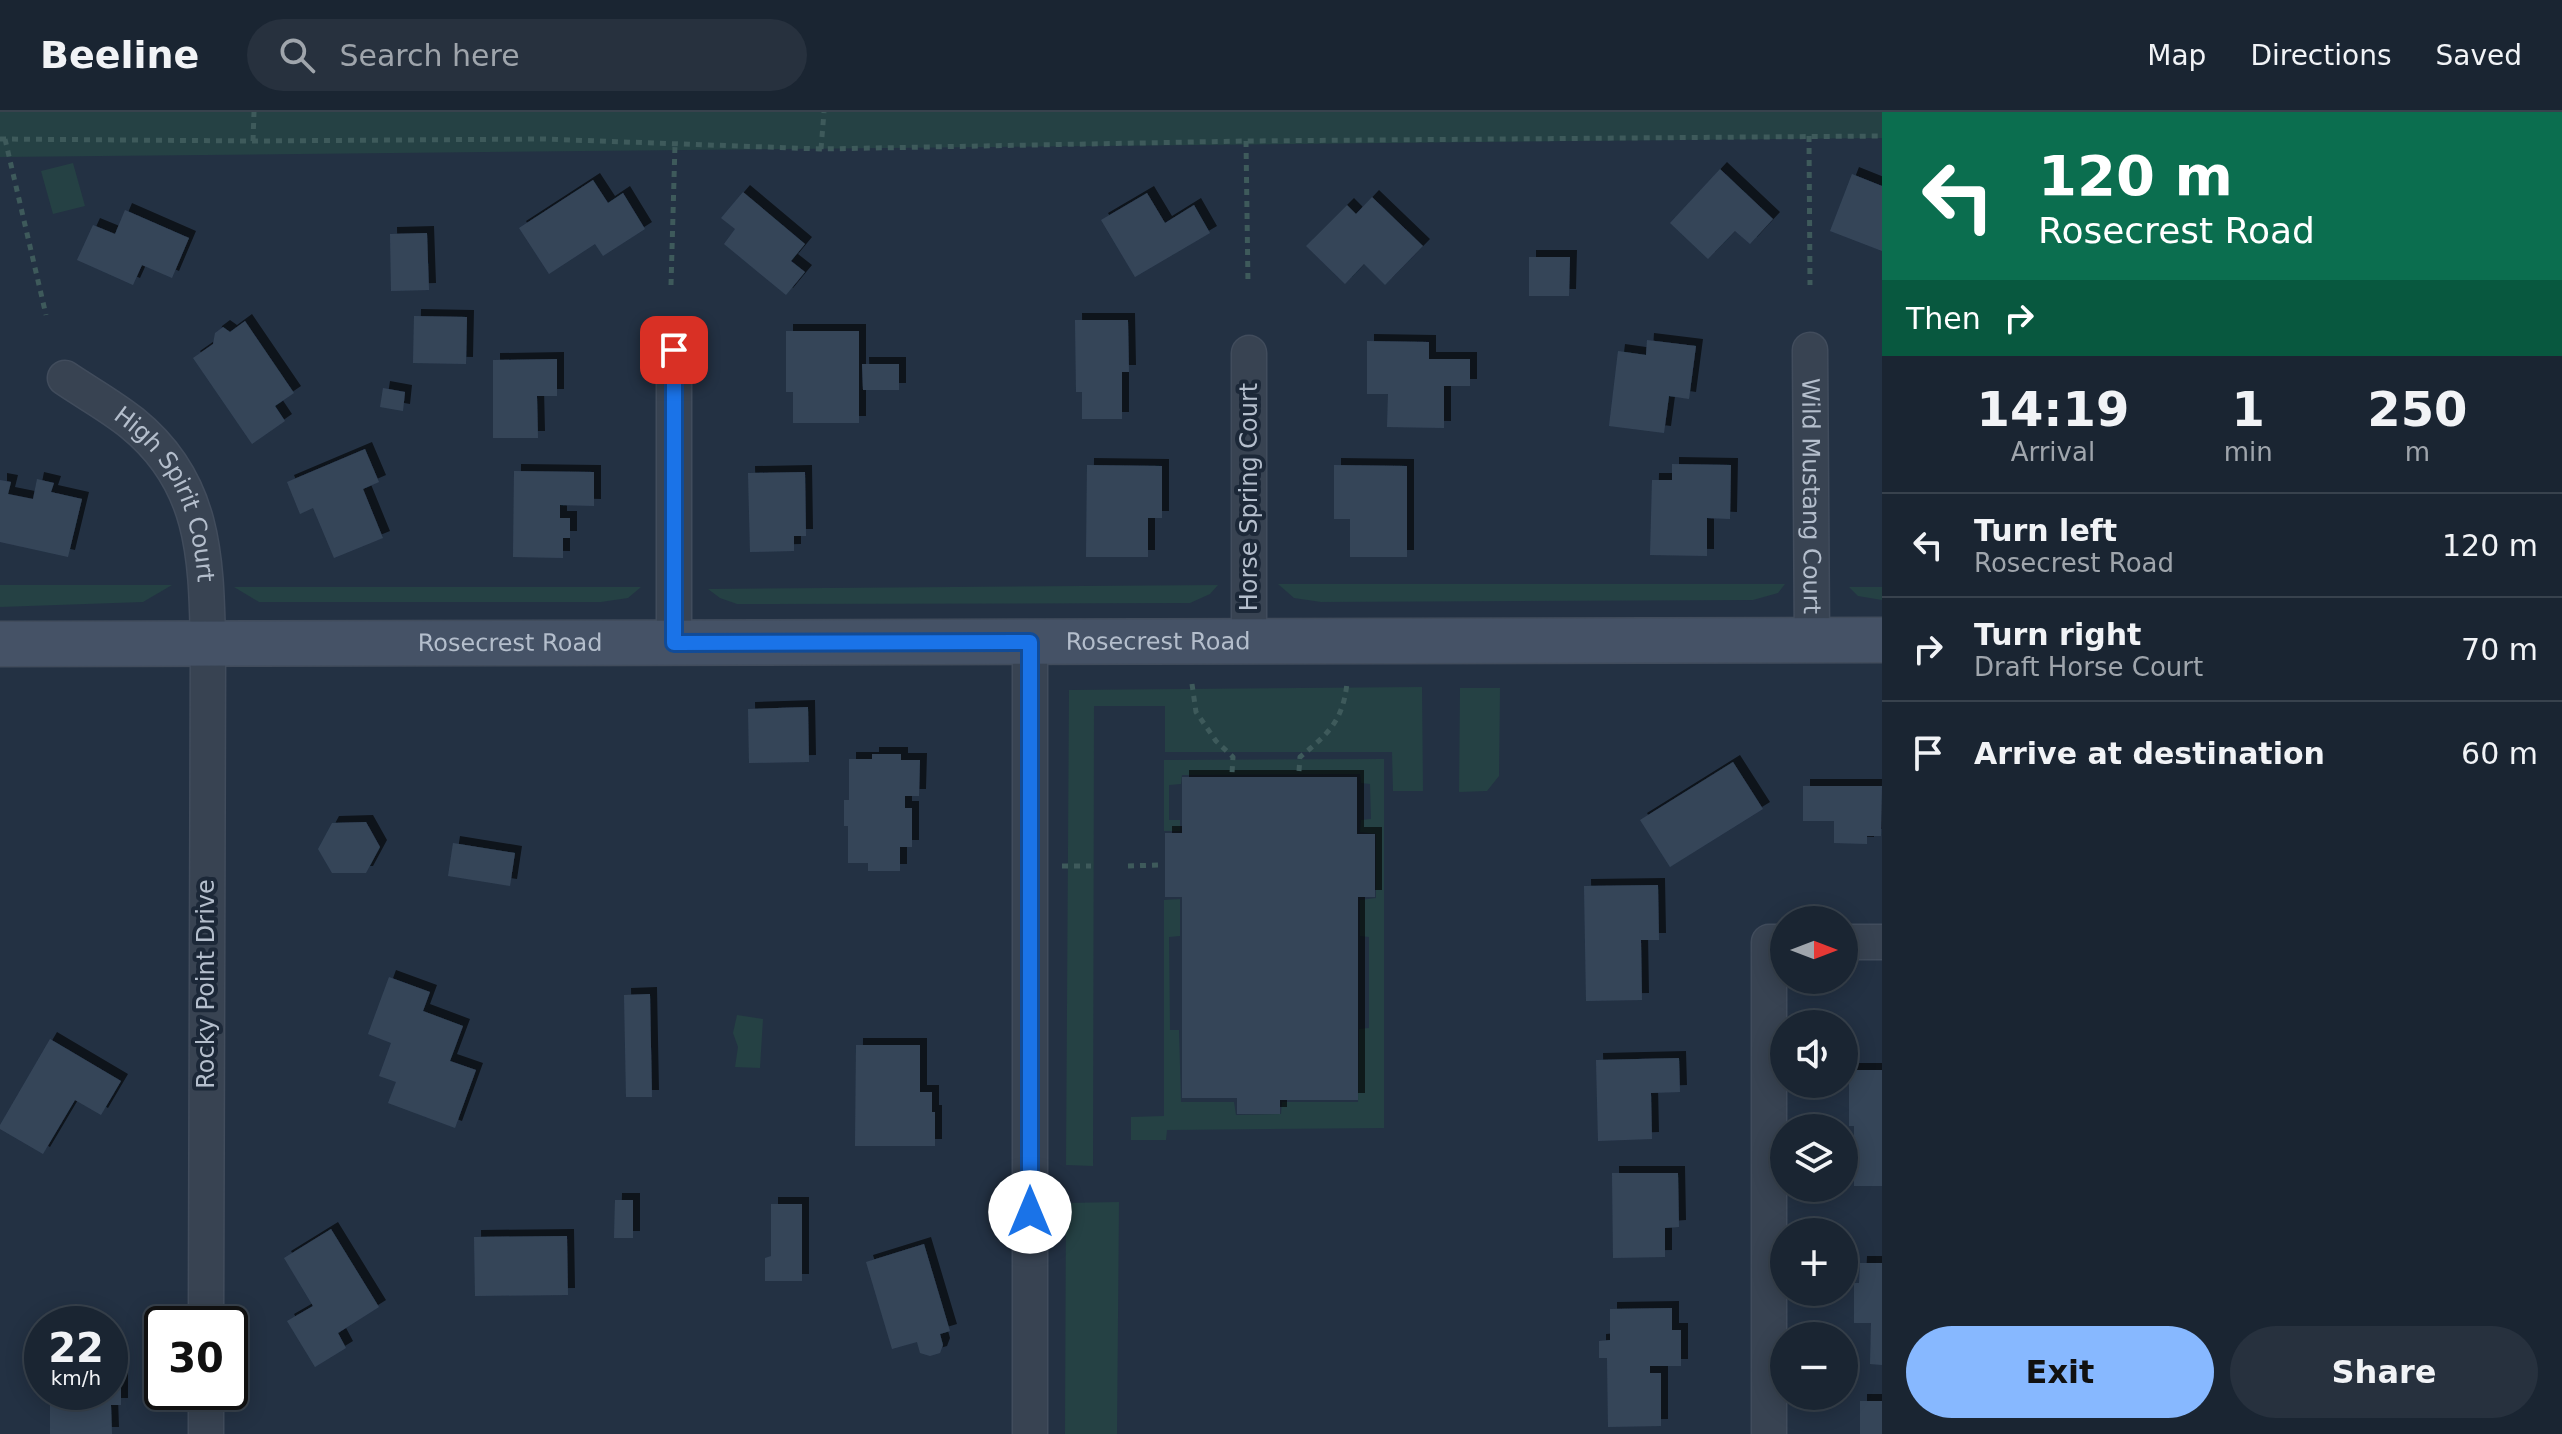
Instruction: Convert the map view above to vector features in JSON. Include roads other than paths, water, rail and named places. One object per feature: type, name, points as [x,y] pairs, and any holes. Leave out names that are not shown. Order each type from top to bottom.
[{"type":"main road","name":"Rosecrest Road","points":[[0,644],[1882,640]]},
{"type":"street","points":[[674,350],[674,643]]},
{"type":"street","name":"Wild Mustang Court","points":[[1810,350],[1812,640]]},
{"type":"street","name":"Horse Spring Court","points":[[1249,353],[1249,641]]},
{"type":"street","name":"High Spirit Court","points":[[65,378],[131,422],[165,456],[189,498],[202,541],[208,643]]},
{"type":"street","points":[[1030,642],[1030,1434]]},
{"type":"street","name":"Rocky Point Drive","points":[[206,1306],[208,643]]},
{"type":"street","points":[[1858,942],[1882,942]]},
{"type":"street","points":[[1769,1434],[1776,994]]},
{"type":"street","points":[[206,1410],[206,1434]]}]
